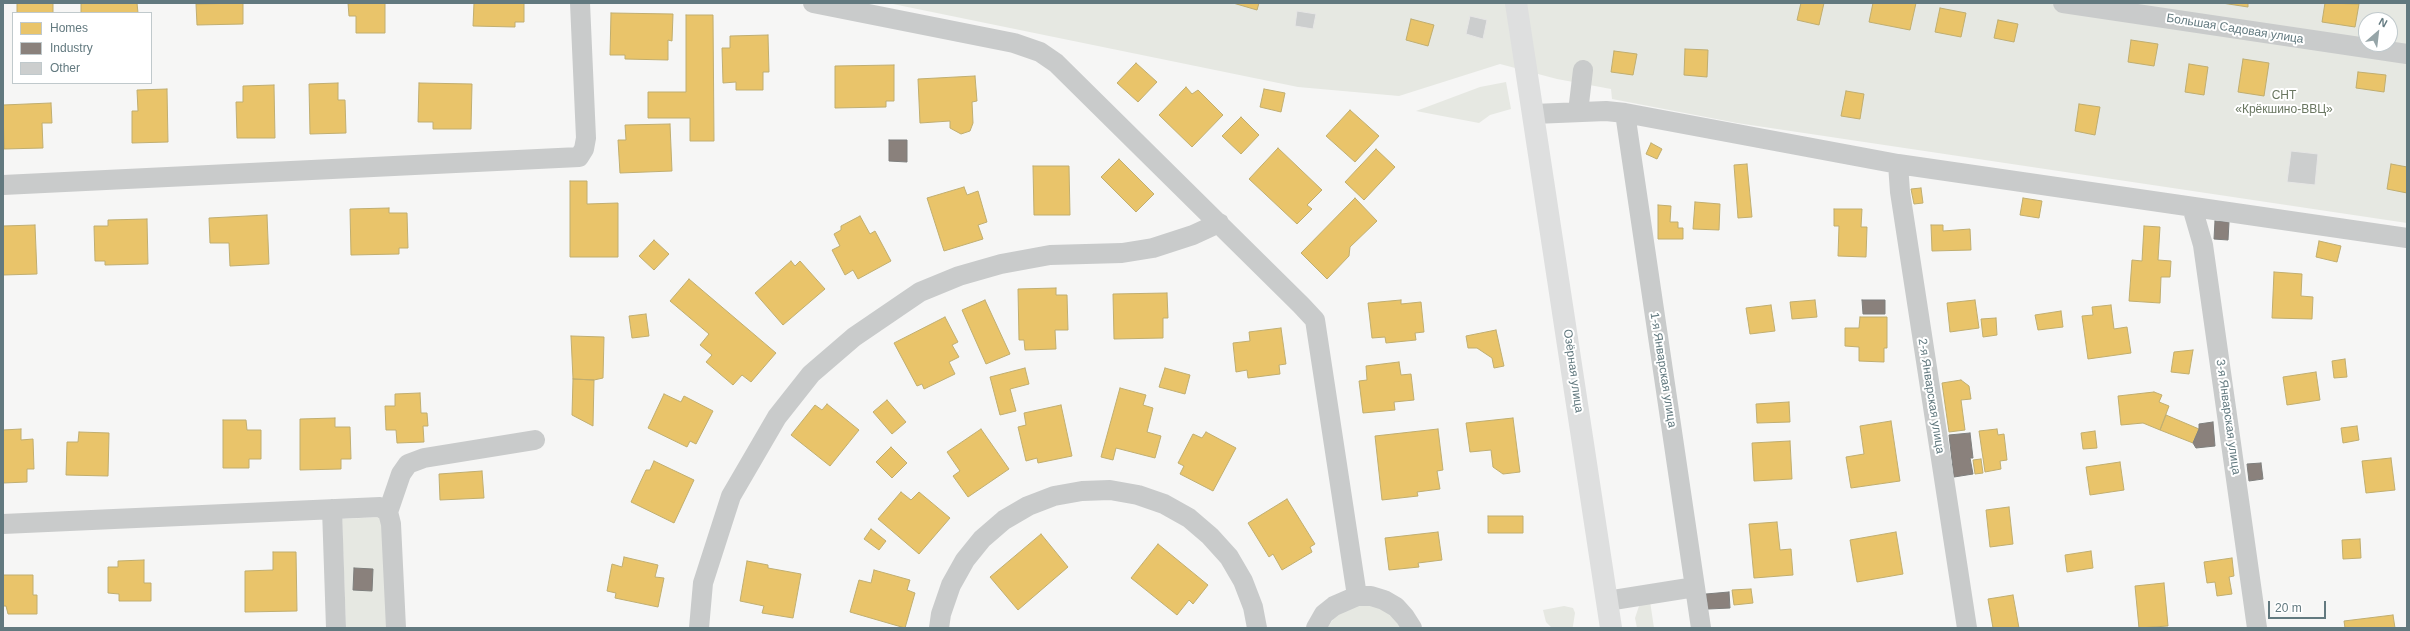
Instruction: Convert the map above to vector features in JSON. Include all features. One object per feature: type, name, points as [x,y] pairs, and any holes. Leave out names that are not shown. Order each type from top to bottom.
[{"type":"main road","name":"Озёрная улица","points":[[1516,3],[1611,628]]},
{"type":"street","points":[[3,185],[579,157],[584,149],[586,138],[580,3]]},
{"type":"street","points":[[813,3],[1014,44],[1040,52],[1056,63],[1219,223],[1315,320],[1357,596]]},
{"type":"street","name":"Большая Садовая улица","points":[[2063,3],[2407,54]]},
{"type":"street","points":[[1578,112],[1583,70]]},
{"type":"street","points":[[1534,114],[1578,112],[1625,113],[1898,164],[2407,238]]},
{"type":"street","name":"1-я Январская улица","points":[[1625,113],[1701,628]]},
{"type":"street","name":"2-я Январская улица","points":[[1898,164],[1900,192],[1967,628]]},
{"type":"street","name":"3-я Январская улица","points":[[2192,207],[2204,252],[2257,628]]},
{"type":"street","points":[[699,628],[704,583],[731,496],[777,417],[811,374],[854,338],[920,292],[959,276],[1001,264],[1050,255],[1122,253],[1153,248],[1193,235],[1219,223]]},
{"type":"street","points":[[396,628],[391,524],[388,512],[401,474],[408,464],[424,458],[535,440]]},
{"type":"street","points":[[939,628],[941,614],[951,585],[964,560],[982,538],[1004,520],[1028,506],[1054,496],[1082,491],[1110,490],[1138,495],[1164,504],[1189,518],[1210,536],[1229,557],[1243,581],[1259,626]]},
{"type":"street","points":[[3,524],[380,507],[388,512]]},
{"type":"street","points":[[332,509],[336,628]]},
{"type":"street","points":[[1607,601],[1695,587]]},
{"type":"street","points":[[1316,627],[1334,606],[1357,596],[1371,596],[1384,600],[1396,607],[1412,628]]},
{"type":"green space","name":"СНТ «Крёкшино-ВВЦ»","points":[[888,3],[2407,3],[2407,223],[1737,123],[1612,99],[1611,89],[1557,79],[1500,64],[1399,96],[1298,87]]},
{"type":"green space","points":[[1506,82],[1511,109],[1490,115],[1479,123],[1416,111],[1480,87]]},
{"type":"green space","points":[[382,517],[387,628],[346,628],[342,519]]},
{"type":"green space","points":[[1650,601],[1654,628],[1637,628],[1635,618],[1639,606]]},
{"type":"green space","points":[[1364,605],[1378,607],[1390,613],[1401,628],[1327,628],[1337,614],[1350,607]]},
{"type":"green space","points":[[1564,606],[1573,608],[1575,613],[1572,628],[1552,628],[1546,622],[1543,610]]},
{"type":"building: Homes","points":[[17,3],[53,3],[53,12],[17,12]]},
{"type":"building: Homes","points":[[81,3],[137,3],[138,12],[81,12]]},
{"type":"building: Homes","points":[[243,3],[243,24],[197,25],[196,4]]},
{"type":"building: Homes","points":[[348,3],[385,3],[385,33],[356,33],[356,16],[349,16]]},
{"type":"building: Homes","points":[[474,3],[524,3],[524,22],[515,22],[515,27],[473,26]]},
{"type":"building: Homes","points":[[1233,3],[1259,3],[1257,10]]},
{"type":"building: Homes","points":[[1801,3],[1824,3],[1819,25],[1797,20]]},
{"type":"building: Homes","points":[[1873,3],[1916,3],[1910,30],[1869,22]]},
{"type":"building: Homes","points":[[2222,3],[2248,3],[2248,7]]},
{"type":"building: Homes","points":[[2325,3],[2359,4],[2355,27],[2322,22]]},
{"type":"building: Homes","points":[[1940,8],[1966,13],[1961,37],[1935,32]]},
{"type":"building: Homes","points":[[611,13],[673,14],[672,41],[668,40],[668,60],[625,59],[625,55],[610,55]]},
{"type":"building: Homes","points":[[686,15],[713,15],[714,141],[690,141],[690,118],[648,118],[648,92],[686,92]]},
{"type":"building: Homes","points":[[1411,19],[1434,25],[1428,46],[1406,40]]},
{"type":"building: Homes","points":[[1998,20],[2018,24],[2014,42],[1994,38]]},
{"type":"building: Homes","points":[[768,35],[769,72],[763,72],[763,90],[736,90],[736,82],[723,83],[722,48],[730,48],[730,36]]},
{"type":"building: Homes","points":[[2131,40],[2158,44],[2154,66],[2128,62]]},
{"type":"building: Homes","points":[[1685,49],[1708,50],[1707,77],[1684,75]]},
{"type":"building: Homes","points":[[1614,51],[1637,54],[1633,75],[1611,72]]},
{"type":"building: Homes","points":[[2243,59],[2269,63],[2264,96],[2238,92]]},
{"type":"building: Homes","points":[[1136,63],[1157,82],[1138,102],[1117,83]]},
{"type":"building: Homes","points":[[2189,64],[2208,67],[2204,95],[2185,92]]},
{"type":"building: Homes","points":[[894,65],[894,101],[886,101],[886,107],[835,108],[835,66]]},
{"type":"building: Homes","points":[[2358,72],[2386,75],[2384,92],[2356,88]]},
{"type":"building: Homes","points":[[975,76],[977,101],[972,102],[973,123],[970,131],[961,134],[950,128],[950,121],[920,123],[918,79]]},
{"type":"building: Homes","points":[[338,83],[338,100],[345,100],[346,133],[310,134],[309,84]]},
{"type":"building: Homes","points":[[419,83],[472,84],[471,129],[433,129],[433,122],[418,122]]},
{"type":"building: Homes","points":[[274,85],[275,138],[237,138],[236,102],[243,102],[243,86]]},
{"type":"building: Homes","points":[[1186,87],[1192,94],[1198,90],[1223,115],[1192,147],[1159,115]]},
{"type":"building: Homes","points":[[167,89],[168,142],[132,143],[132,111],[138,111],[137,90]]},
{"type":"building: Homes","points":[[1264,89],[1285,93],[1281,112],[1260,107]]},
{"type":"building: Homes","points":[[1846,91],[1864,94],[1860,119],[1841,116]]},
{"type":"building: Homes","points":[[51,103],[52,123],[42,123],[43,148],[4,149],[3,105]]},
{"type":"building: Homes","points":[[2079,104],[2100,107],[2095,135],[2075,131]]},
{"type":"building: Homes","points":[[1350,110],[1379,136],[1355,162],[1326,136]]},
{"type":"building: Homes","points":[[1241,117],[1259,135],[1241,154],[1222,136]]},
{"type":"building: Homes","points":[[670,124],[672,171],[620,173],[618,140],[626,140],[625,125]]},
{"type":"building: Homes","points":[[1651,143],[1662,149],[1657,159],[1646,154]]},
{"type":"building: Homes","points":[[1278,148],[1322,190],[1307,205],[1312,209],[1297,224],[1249,179]]},
{"type":"building: Homes","points":[[1376,149],[1395,167],[1364,200],[1345,182]]},
{"type":"building: Homes","points":[[1119,159],[1154,194],[1136,212],[1101,177]]},
{"type":"building: Homes","points":[[1747,164],[1752,217],[1738,218],[1734,165]]},
{"type":"building: Homes","points":[[2391,164],[2407,167],[2407,193],[2387,189]]},
{"type":"building: Homes","points":[[1033,166],[1069,166],[1070,215],[1034,215]]},
{"type":"building: Homes","points":[[570,181],[587,181],[587,204],[618,203],[618,257],[570,257]]},
{"type":"building: Homes","points":[[964,187],[967,195],[978,191],[987,222],[978,225],[983,239],[944,251],[927,198]]},
{"type":"building: Homes","points":[[1921,188],[1923,203],[1914,204],[1911,189]]},
{"type":"building: Homes","points":[[1355,198],[1377,221],[1350,247],[1349,256],[1327,279],[1301,253]]},
{"type":"building: Homes","points":[[2023,198],[2042,201],[2039,218],[2020,215]]},
{"type":"building: Homes","points":[[1695,202],[1720,204],[1719,230],[1693,229]]},
{"type":"building: Homes","points":[[1658,205],[1671,206],[1670,222],[1678,222],[1678,228],[1683,228],[1683,239],[1658,239]]},
{"type":"building: Homes","points":[[389,208],[389,213],[407,213],[408,248],[399,248],[399,254],[351,255],[350,209]]},
{"type":"building: Homes","points":[[1834,209],[1862,209],[1861,227],[1867,227],[1866,257],[1838,256],[1839,226],[1834,226]]},
{"type":"building: Homes","points":[[267,215],[269,264],[230,266],[229,243],[210,243],[209,218]]},
{"type":"building: Homes","points":[[860,216],[870,234],[875,231],[891,261],[858,279],[853,270],[845,275],[832,250],[840,246],[834,234],[841,230],[841,226]]},
{"type":"building: Homes","points":[[147,219],[148,264],[105,265],[105,261],[95,261],[94,226],[108,226],[108,220]]},
{"type":"building: Homes","points":[[35,225],[37,274],[3,275],[3,226]]},
{"type":"building: Homes","points":[[1931,225],[1943,225],[1943,231],[1970,229],[1971,250],[1932,251]]},
{"type":"building: Homes","points":[[2144,226],[2160,227],[2158,260],[2171,261],[2170,277],[2161,277],[2160,303],[2129,301],[2132,260],[2142,261]]},
{"type":"building: Homes","points":[[654,240],[669,254],[654,270],[639,256]]},
{"type":"building: Homes","points":[[2319,241],[2341,246],[2337,262],[2316,257]]},
{"type":"building: Homes","points":[[791,261],[795,266],[800,261],[825,289],[783,325],[755,293]]},
{"type":"building: Homes","points":[[2274,272],[2302,274],[2301,296],[2313,297],[2312,319],[2272,318]]},
{"type":"building: Homes","points":[[689,279],[776,353],[751,382],[742,375],[733,385],[706,362],[712,355],[700,345],[709,334],[670,301]]},
{"type":"building: Homes","points":[[1056,288],[1056,295],[1067,295],[1068,330],[1055,330],[1056,349],[1025,350],[1024,340],[1019,340],[1018,289]]},
{"type":"building: Homes","points":[[1167,293],[1168,318],[1163,318],[1163,338],[1114,339],[1113,294]]},
{"type":"building: Homes","points":[[985,300],[1010,354],[986,364],[962,310]]},
{"type":"building: Homes","points":[[1401,300],[1401,304],[1421,302],[1424,332],[1415,333],[1416,340],[1386,343],[1385,337],[1372,338],[1368,303]]},
{"type":"building: Homes","points":[[1815,300],[1817,317],[1792,319],[1790,302]]},
{"type":"building: Homes","points":[[1975,300],[1979,328],[1950,332],[1947,303]]},
{"type":"building: Homes","points":[[1771,305],[1775,331],[1750,334],[1746,308]]},
{"type":"building: Homes","points":[[2111,305],[2114,329],[2127,327],[2131,353],[2088,359],[2082,316],[2093,315],[2092,307]]},
{"type":"building: Homes","points":[[2061,311],[2063,327],[2038,330],[2035,315]]},
{"type":"building: Homes","points":[[646,314],[649,336],[632,338],[629,316]]},
{"type":"building: Homes","points":[[945,317],[958,342],[952,345],[959,357],[949,362],[955,374],[924,389],[922,384],[917,386],[894,343]]},
{"type":"building: Homes","points":[[1860,317],[1887,317],[1887,348],[1884,348],[1884,362],[1859,361],[1859,347],[1845,346],[1845,328],[1859,328]]},
{"type":"building: Homes","points":[[1996,318],[1997,335],[1983,337],[1981,319]]},
{"type":"building: Homes","points":[[1281,328],[1286,364],[1279,365],[1280,374],[1248,378],[1247,370],[1236,372],[1233,343],[1250,341],[1249,332]]},
{"type":"building: Homes","points":[[1496,330],[1504,366],[1494,368],[1492,358],[1477,348],[1468,348],[1466,336]]},
{"type":"building: Homes","points":[[571,336],[604,337],[603,378],[594,380],[573,379]]},
{"type":"building: Homes","points":[[2193,350],[2189,374],[2171,372],[2174,352]]},
{"type":"building: Homes","points":[[2345,359],[2347,377],[2334,378],[2332,361]]},
{"type":"building: Homes","points":[[1399,362],[1401,375],[1411,374],[1414,400],[1394,402],[1395,410],[1363,413],[1359,381],[1367,380],[1366,366]]},
{"type":"building: Homes","points":[[1025,368],[1029,384],[1010,389],[1016,411],[1000,415],[990,377]]},
{"type":"building: Homes","points":[[1165,368],[1190,375],[1185,394],[1159,387]]},
{"type":"building: Homes","points":[[2316,372],[2320,400],[2287,405],[2283,377]]},
{"type":"building: Homes","points":[[573,379],[594,380],[593,426],[572,415]]},
{"type":"building: Homes","points":[[1961,380],[1969,386],[1971,399],[1961,400],[1965,430],[1949,432],[1942,383]]},
{"type":"building: Homes","points":[[1120,388],[1146,395],[1143,405],[1153,408],[1147,432],[1161,436],[1155,458],[1116,448],[1113,460],[1101,457]]},
{"type":"building: Homes","points":[[2154,392],[2162,395],[2159,402],[2169,406],[2160,430],[2143,423],[2121,425],[2118,396]]},
{"type":"building: Homes","points":[[420,393],[421,413],[427,413],[428,426],[423,426],[424,442],[397,443],[396,430],[386,430],[385,406],[395,406],[395,394]]},
{"type":"building: Homes","points":[[664,394],[681,402],[684,396],[713,411],[696,444],[690,441],[687,447],[648,428]]},
{"type":"building: Homes","points":[[887,400],[906,422],[892,434],[873,412]]},
{"type":"building: Homes","points":[[1789,402],[1790,422],[1757,423],[1756,404]]},
{"type":"building: Homes","points":[[827,404],[859,430],[830,466],[791,435],[815,405],[822,410]]},
{"type":"building: Homes","points":[[1061,405],[1072,456],[1038,463],[1037,458],[1026,461],[1018,427],[1026,425],[1024,413]]},
{"type":"building: Homes","points":[[2166,415],[2199,429],[2193,443],[2160,430]]},
{"type":"building: Homes","points":[[335,418],[335,427],[350,427],[351,459],[341,459],[341,469],[300,470],[300,419]]},
{"type":"building: Homes","points":[[1513,418],[1520,472],[1503,474],[1493,467],[1491,450],[1470,452],[1466,423]]},
{"type":"building: Homes","points":[[223,420],[246,420],[247,430],[261,430],[261,459],[249,459],[249,468],[223,468]]},
{"type":"building: Homes","points":[[1891,421],[1900,481],[1851,488],[1846,457],[1864,454],[1860,426]]},
{"type":"building: Homes","points":[[2357,426],[2359,440],[2343,443],[2341,428]]},
{"type":"building: Homes","points":[[21,429],[21,440],[33,439],[34,469],[27,469],[27,482],[3,483],[3,430]]},
{"type":"building: Homes","points":[[981,429],[1009,469],[968,497],[953,476],[960,471],[947,452]]},
{"type":"building: Homes","points":[[1438,429],[1443,470],[1437,471],[1440,489],[1417,492],[1418,496],[1382,500],[1375,436]]},
{"type":"building: Homes","points":[[1997,429],[1998,435],[2004,434],[2007,460],[2000,461],[2001,469],[1985,472],[1979,431]]},
{"type":"building: Homes","points":[[2095,431],[2097,448],[2083,449],[2081,433]]},
{"type":"building: Homes","points":[[79,432],[109,433],[108,476],[66,475],[67,442],[78,442]]},
{"type":"building: Homes","points":[[1206,432],[1236,448],[1213,491],[1180,474],[1184,466],[1178,463],[1193,434],[1202,438]]},
{"type":"building: Homes","points":[[1790,441],[1792,479],[1754,481],[1752,443]]},
{"type":"building: Homes","points":[[891,447],[907,463],[892,478],[876,462]]},
{"type":"building: Homes","points":[[2391,458],[2395,490],[2366,493],[2362,461]]},
{"type":"building: Homes","points":[[1981,459],[1983,473],[1975,474],[1973,460]]},
{"type":"building: Homes","points":[[654,461],[694,480],[674,523],[631,502],[646,470],[650,470]]},
{"type":"building: Homes","points":[[2120,462],[2124,490],[2090,495],[2086,467]]},
{"type":"building: Homes","points":[[482,471],[484,498],[440,500],[439,474]]},
{"type":"building: Homes","points":[[901,492],[911,500],[919,492],[950,518],[919,554],[878,519]]},
{"type":"building: Homes","points":[[1287,499],[1315,544],[1310,547],[1312,552],[1282,570],[1273,554],[1269,557],[1248,523]]},
{"type":"building: Homes","points":[[2009,507],[2013,544],[1990,547],[1986,510]]},
{"type":"building: Homes","points":[[1488,516],[1523,516],[1523,533],[1488,533]]},
{"type":"building: Homes","points":[[1777,522],[1780,550],[1791,549],[1793,575],[1754,578],[1749,524]]},
{"type":"building: Homes","points":[[871,529],[886,541],[879,550],[864,539]]},
{"type":"building: Homes","points":[[1438,532],[1442,560],[1418,563],[1419,567],[1389,570],[1385,538]]},
{"type":"building: Homes","points":[[1896,532],[1903,574],[1857,582],[1850,540]]},
{"type":"building: Homes","points":[[1041,534],[1068,567],[1018,610],[990,577]]},
{"type":"building: Homes","points":[[2360,539],[2361,558],[2343,559],[2342,540]]},
{"type":"building: Homes","points":[[1158,544],[1208,585],[1193,604],[1189,600],[1177,615],[1131,578]]},
{"type":"building: Homes","points":[[2091,551],[2093,568],[2067,572],[2065,555]]},
{"type":"building: Homes","points":[[273,552],[296,552],[297,611],[245,612],[245,571],[273,570]]},
{"type":"building: Homes","points":[[624,557],[658,565],[655,577],[664,578],[658,607],[615,598],[616,593],[607,591],[612,564],[622,567]]},
{"type":"building: Homes","points":[[2232,558],[2234,576],[2229,577],[2232,594],[2217,596],[2215,582],[2207,583],[2204,562]]},
{"type":"building: Homes","points":[[144,560],[144,583],[151,583],[151,601],[119,601],[119,594],[108,593],[108,567],[118,567],[118,561]]},
{"type":"building: Homes","points":[[747,561],[768,565],[768,568],[801,574],[793,618],[762,613],[764,606],[740,601]]},
{"type":"building: Homes","points":[[874,570],[910,580],[907,590],[915,593],[905,628],[850,612],[859,580],[871,583]]},
{"type":"building: Homes","points":[[3,575],[33,575],[33,595],[37,595],[37,614],[8,614],[6,606],[3,606]]},
{"type":"building: Homes","points":[[2164,583],[2168,626],[2139,628],[2135,586]]},
{"type":"building: Homes","points":[[1751,589],[1753,603],[1734,605],[1732,590]]},
{"type":"building: Homes","points":[[2013,595],[2019,628],[1993,628],[1988,599]]},
{"type":"building: Homes","points":[[2393,615],[2395,628],[2345,628],[2344,621]]},
{"type":"building: Industry","points":[[889,140],[907,140],[907,162],[889,161]]},
{"type":"building: Industry","points":[[2215,221],[2229,222],[2228,240],[2214,239]]},
{"type":"building: Industry","points":[[1862,300],[1885,300],[1885,314],[1863,314]]},
{"type":"building: Industry","points":[[2213,422],[2215,446],[2196,448],[2193,443],[2199,429],[2199,424]]},
{"type":"building: Industry","points":[[1970,433],[1973,458],[1970,458],[1973,474],[1954,477],[1949,435]]},
{"type":"building: Industry","points":[[2261,463],[2263,479],[2249,481],[2247,464]]},
{"type":"building: Industry","points":[[354,568],[373,569],[372,591],[353,590]]},
{"type":"building: Industry","points":[[1729,592],[1730,608],[1708,609],[1706,594]]},
{"type":"building: Other","points":[[1297,11],[1316,14],[1313,29],[1295,26]]},
{"type":"building: Other","points":[[1470,16],[1487,20],[1483,39],[1466,34]]},
{"type":"building: Other","points":[[2291,151],[2318,154],[2315,185],[2287,182]]}]
